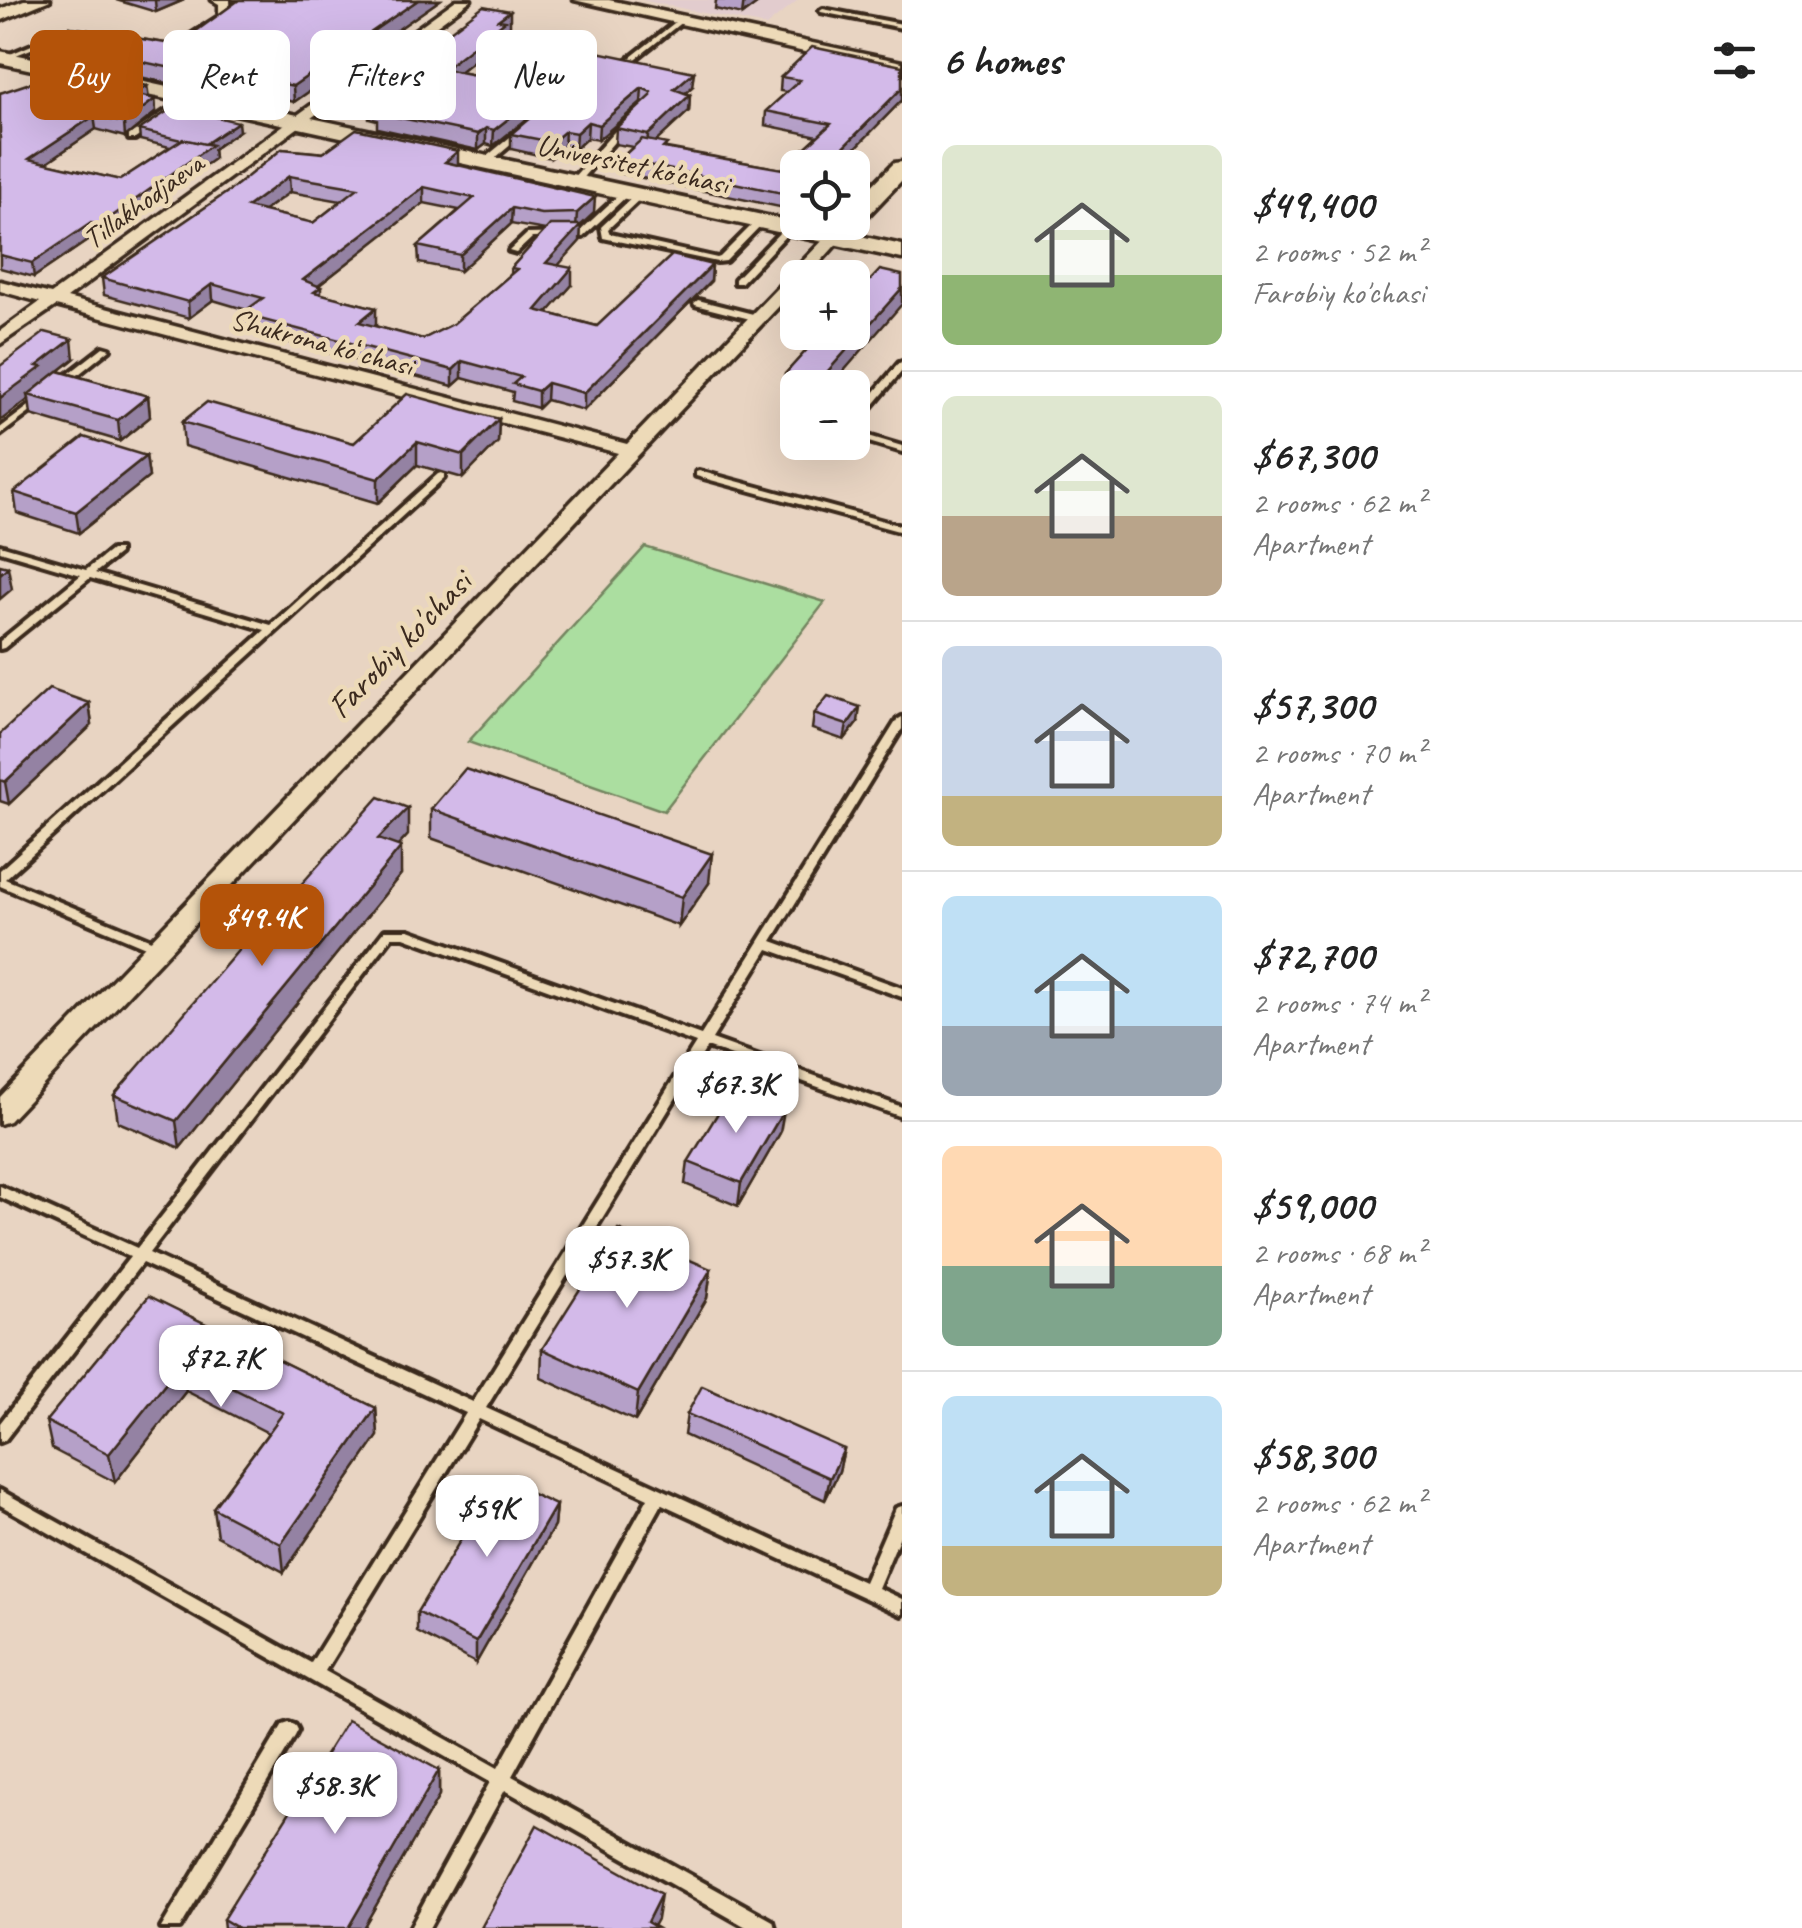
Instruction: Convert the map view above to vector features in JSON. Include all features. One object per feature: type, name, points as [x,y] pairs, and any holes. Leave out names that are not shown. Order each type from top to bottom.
[{"type":"main road","points":[[0,15],[41,0]]},
{"type":"main road","points":[[583,0],[899,64]]},
{"type":"main road","name":"Universitet ko'chasi","points":[[2,57],[54,75],[163,93]]},
{"type":"main road","name":"Universitet ko'chasi","points":[[289,120],[780,226]]},
{"type":"main road","name":"Farobiy ko'chasi","points":[[870,201],[902,168]]},
{"type":"main road","name":"Universitet ko'chasi","points":[[870,237],[902,252]]},
{"type":"street","points":[[209,30],[226,17],[224,2],[218,0]]},
{"type":"street","name":"Tillakhodjaeva","points":[[0,339],[464,0]]},
{"type":"street","name":"Farobiy ko'chasi","points":[[0,1114],[832,240]]},
{"type":"street","name":"Shukrona koʻchasi","points":[[0,286],[631,451]]},
{"type":"lane","points":[[823,11],[902,26]]},
{"type":"lane","points":[[649,70],[628,62],[680,21]]},
{"type":"lane","points":[[2,57],[30,47]]},
{"type":"lane","points":[[132,137],[163,116]]},
{"type":"lane","points":[[574,182],[630,120]]},
{"type":"lane","points":[[484,163],[530,125]]},
{"type":"lane","points":[[633,195],[604,229],[606,236],[724,259],[760,222]]},
{"type":"lane","points":[[513,250],[530,236],[580,235],[633,195]]},
{"type":"lane","points":[[738,281],[780,238]]},
{"type":"lane","points":[[698,303],[758,318]]},
{"type":"lane","points":[[0,432],[106,349]]},
{"type":"lane","points":[[870,404],[902,365]]},
{"type":"lane","points":[[870,440],[902,450]]},
{"type":"lane","points":[[699,474],[902,529]]},
{"type":"lane","points":[[158,948],[0,879],[441,476]]},
{"type":"lane","points":[[0,548],[273,629]]},
{"type":"lane","points":[[0,646],[115,552]]},
{"type":"lane","points":[[316,1671],[902,720]]},
{"type":"lane","points":[[0,1435],[389,933],[405,932],[902,1112]]},
{"type":"lane","points":[[766,942],[902,993]]},
{"type":"lane","points":[[0,1190],[475,1413],[902,1607]]},
{"type":"lane","points":[[0,1497],[316,1671],[766,1928]]},
{"type":"lane","points":[[419,1928],[657,1497]]},
{"type":"lane","points":[[868,1591],[902,1513]]},
{"type":"lane","points":[[170,1928],[289,1730]]},
{"type":"shaded area","points":[[642,0],[798,0],[766,26]]},
{"type":"green space","points":[[645,547],[825,602],[664,811],[468,742]]},
{"type":"building","points":[[239,0],[418,0],[374,30],[310,30],[310,74],[293,86],[290,30],[198,30]]},
{"type":"building","points":[[483,6],[510,11],[498,20],[505,21],[494,30],[476,30],[476,44],[456,60],[456,30],[451,30]]},
{"type":"building","points":[[143,39],[163,43],[163,66],[143,62]]},
{"type":"building","points":[[812,47],[902,66],[902,88],[841,150],[803,150],[831,124],[766,111],[800,80],[781,77]]},
{"type":"building","points":[[597,52],[694,72],[674,89],[690,95],[648,135],[616,128],[651,96],[642,88],[599,125],[588,122],[576,133],[565,131],[552,142],[511,134],[527,120],[597,120]]},
{"type":"building","points":[[456,71],[476,75],[476,120],[507,120],[494,130],[486,128],[478,134],[411,120],[456,120]]},
{"type":"building","points":[[30,83],[30,120],[88,120],[29,159],[120,180],[183,139],[212,145],[100,225],[91,223],[32,263],[0,255],[0,93]]},
{"type":"building","points":[[143,96],[155,99],[143,108]]},
{"type":"building","points":[[163,114],[163,120],[238,122],[205,144],[139,130]]},
{"type":"building","points":[[356,129],[458,151],[445,162],[595,197],[577,213],[541,214],[512,208],[460,255],[418,246],[474,198],[424,187],[303,280],[321,287],[314,292],[376,308],[359,322],[423,339],[453,324],[517,269],[511,268],[550,225],[581,225],[546,263],[572,268],[536,310],[597,326],[672,255],[712,265],[584,393],[547,383],[538,391],[513,384],[521,377],[462,361],[453,370],[241,314],[263,298],[212,284],[188,302],[102,278],[232,189],[282,149],[323,153]],"holes":[[[289,176],[358,188],[313,223],[247,207]]]},
{"type":"building","points":[[642,139],[667,144],[663,148],[780,169],[780,193],[620,159]]},
{"type":"building","points":[[880,270],[902,275],[902,288],[870,324],[870,281]]},
{"type":"building","points":[[45,332],[72,339],[0,398],[0,366]]},
{"type":"building","points":[[807,350],[847,350],[829,370],[789,370]]},
{"type":"building","points":[[58,371],[148,396],[118,420],[28,395]]},
{"type":"building","points":[[407,394],[499,419],[463,455],[417,442],[378,479],[182,422],[207,402],[354,443]]},
{"type":"building","points":[[84,437],[146,456],[76,512],[14,492]]},
{"type":"building","points":[[49,689],[89,703],[5,782],[0,780],[0,734]]},
{"type":"building","points":[[828,696],[860,707],[847,725],[814,714]]},
{"type":"building","points":[[465,769],[712,854],[682,897],[431,809]]},
{"type":"building","points":[[379,797],[408,808],[378,839],[401,847],[176,1121],[114,1095],[285,896],[290,897]]},
{"type":"building","points":[[732,1090],[784,1110],[741,1183],[688,1162]]},
{"type":"building","points":[[618,1229],[711,1269],[638,1393],[542,1349]]},
{"type":"building","points":[[149,1296],[376,1408],[281,1544],[213,1508],[283,1413],[182,1363],[109,1454],[46,1421]]},
{"type":"building","points":[[702,1386],[844,1449],[830,1478],[687,1414]]},
{"type":"building","points":[[498,1478],[556,1505],[476,1642],[417,1612]]},
{"type":"building","points":[[347,1720],[439,1770],[348,1928],[238,1928],[223,1919]]},
{"type":"building","points":[[537,1825],[661,1894],[647,1922],[657,1928],[481,1928]]}]
